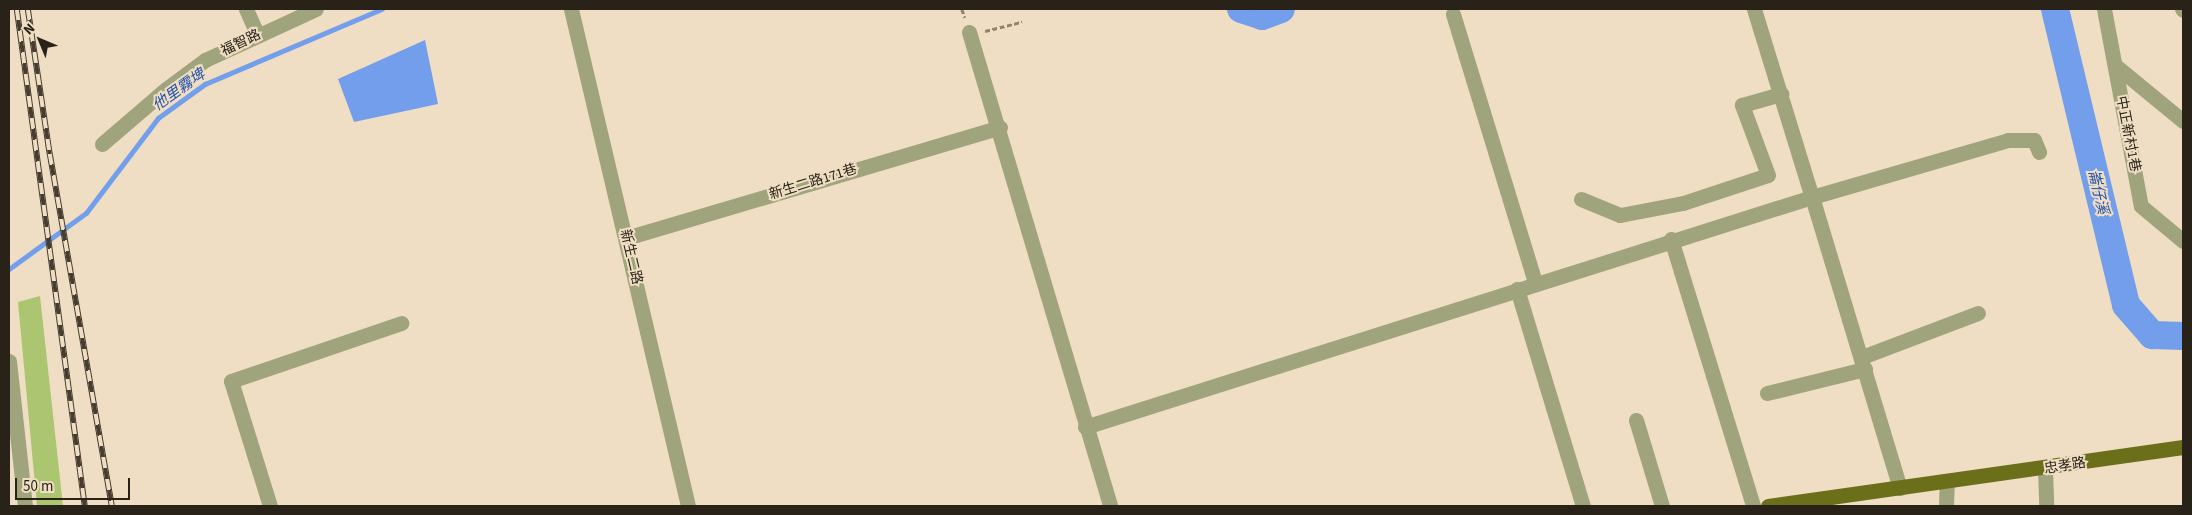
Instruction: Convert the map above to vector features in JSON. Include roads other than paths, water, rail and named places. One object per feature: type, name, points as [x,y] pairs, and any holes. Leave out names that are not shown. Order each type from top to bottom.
[{"type":"main road","name":"忠孝路","points":[[1768,506],[2046,469],[2183,447]]},
{"type":"street","points":[[246,9],[258,34]]},
{"type":"street","name":"福智路","points":[[102,144],[166,88],[198,65],[258,34],[316,9]]},
{"type":"street","name":"新生二路","points":[[571,9],[688,506]]},
{"type":"street","points":[[1754,9],[1864,363],[1900,488]]},
{"type":"street","name":"中正新村1巷","points":[[2104,9],[2142,206],[2183,241]]},
{"type":"street","points":[[1453,14],[1535,283]]},
{"type":"street","points":[[969,32],[1000,127],[1110,506]]},
{"type":"street","points":[[2116,66],[2183,121]]},
{"type":"street","points":[[1581,199],[1620,215],[1683,203],[1768,175],[1742,105],[1781,94]]},
{"type":"street","name":"新生二路171巷","points":[[626,238],[1000,127]]},
{"type":"street","points":[[1086,428],[1671,239],[2008,140],[2034,140],[2039,152]]},
{"type":"street","points":[[1671,239],[1753,506]]},
{"type":"street","points":[[1517,289],[1582,506]]},
{"type":"street","points":[[1767,393],[1864,363],[1978,313]]},
{"type":"street","points":[[270,506],[231,381],[401,323]]},
{"type":"street","points":[[9,361],[13,443],[25,506]]},
{"type":"street","points":[[1636,420],[1662,506]]},
{"type":"street","points":[[2046,469],[2046,506]]},
{"type":"street","points":[[1946,506],[1947,482]]},
{"type":"water","points":[[425,40],[438,104],[354,122],[338,79]]},
{"type":"waterway","name":"他里霧埤","points":[[9,269],[86,213],[158,118],[205,84],[382,9]]},
{"type":"waterway","name":"崙仔溪","points":[[1241,9],[1262,16],[1281,9]]},
{"type":"waterway","name":"崙仔溪","points":[[2055,9],[2126,305],[2152,335],[2183,336]]},
{"type":"railway","points":[[17,9],[85,506]]},
{"type":"railway","points":[[28,9],[50,154],[112,506]]}]
